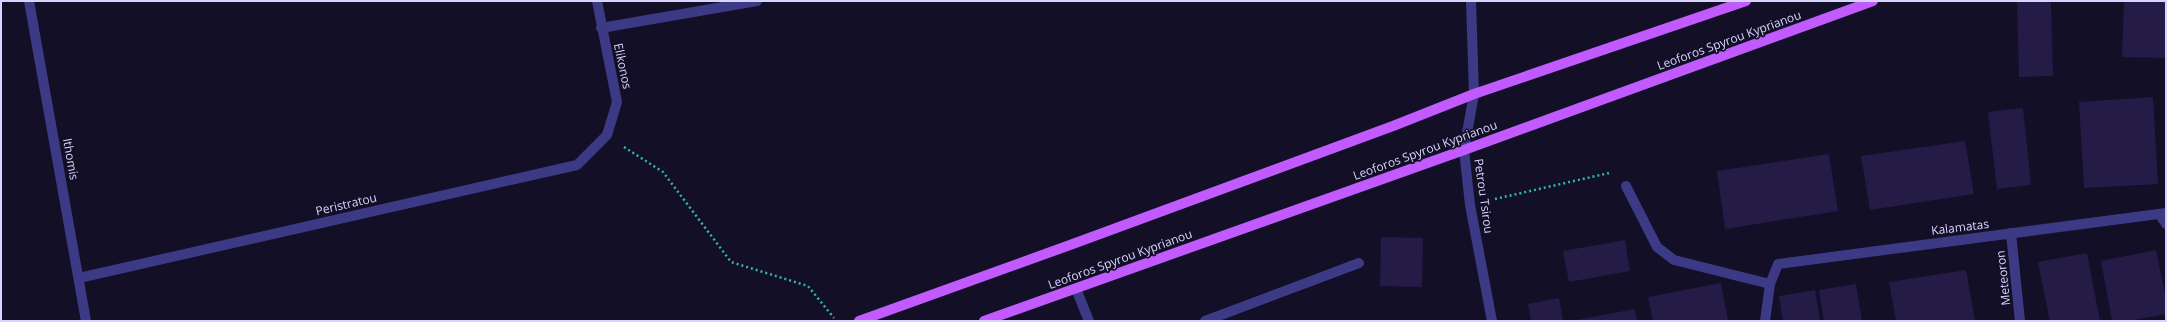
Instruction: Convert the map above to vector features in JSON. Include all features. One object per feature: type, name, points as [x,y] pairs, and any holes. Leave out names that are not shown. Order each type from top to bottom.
[{"type":"main road","points":[[859,321],[1099,235],[1393,126],[1474,94],[1746,1]]},
{"type":"main road","name":"Leoforos Spyrou Kyprianou","points":[[984,321],[1464,150],[1873,1]]},
{"type":"street","name":"Ithomis","points":[[29,1],[86,321]]},
{"type":"street","name":"Elikonos","points":[[597,1],[601,28],[617,102],[607,135]]},
{"type":"street","points":[[601,28],[757,1]]},
{"type":"street","name":"Petrou Tsirou","points":[[1471,1],[1474,94],[1464,150],[1470,206],[1492,321]]},
{"type":"street","name":"Peristratou","points":[[79,278],[577,165],[607,135]]},
{"type":"street","points":[[1626,186],[1657,247],[1674,260],[1770,284],[1765,321]]},
{"type":"street","points":[[2162,214],[2166,224]]},
{"type":"street","name":"Kalamatas","points":[[1770,284],[1778,264],[2162,214]]},
{"type":"street","name":"Meteoron","points":[[2011,233],[2020,321]]},
{"type":"street","points":[[1204,321],[1359,263]]},
{"type":"street","points":[[1076,289],[1089,321]]},
{"type":"path","points":[[607,135],[663,172],[731,262],[808,286],[834,318]]},
{"type":"path","points":[[1495,199],[1611,173],[1626,186]]},
{"type":"building","points":[[2017,1],[2051,1],[2053,76],[2019,77]]},
{"type":"building","points":[[2124,1],[2166,1],[2166,58],[2122,57]]},
{"type":"building","points":[[2153,97],[2158,184],[2084,188],[2079,102]]},
{"type":"building","points":[[2023,108],[2031,185],[1997,189],[1988,112]]},
{"type":"building","points":[[1965,141],[1974,194],[1870,210],[1861,156]]},
{"type":"building","points":[[1829,154],[1838,211],[1725,229],[1717,171]]},
{"type":"building","points":[[1381,237],[1423,238],[1422,287],[1380,286]]},
{"type":"building","points":[[1625,240],[1630,271],[1569,282],[1563,251]]},
{"type":"building","points":[[2156,250],[2166,298],[2166,314],[2128,321],[2112,321],[2101,261]]},
{"type":"building","points":[[2087,253],[2100,321],[2050,321],[2038,262]]},
{"type":"building","points":[[1966,270],[1975,321],[1896,321],[1889,282]]},
{"type":"building","points":[[1721,283],[1728,321],[1653,321],[1648,297]]},
{"type":"building","points":[[1856,284],[1862,321],[1824,321],[1819,290]]},
{"type":"building","points":[[1815,290],[1820,321],[1783,321],[1779,296]]},
{"type":"building","points":[[1559,298],[1563,321],[1531,321],[1528,304]]},
{"type":"building","points":[[1635,309],[1637,321],[1576,321],[1576,320]]}]
